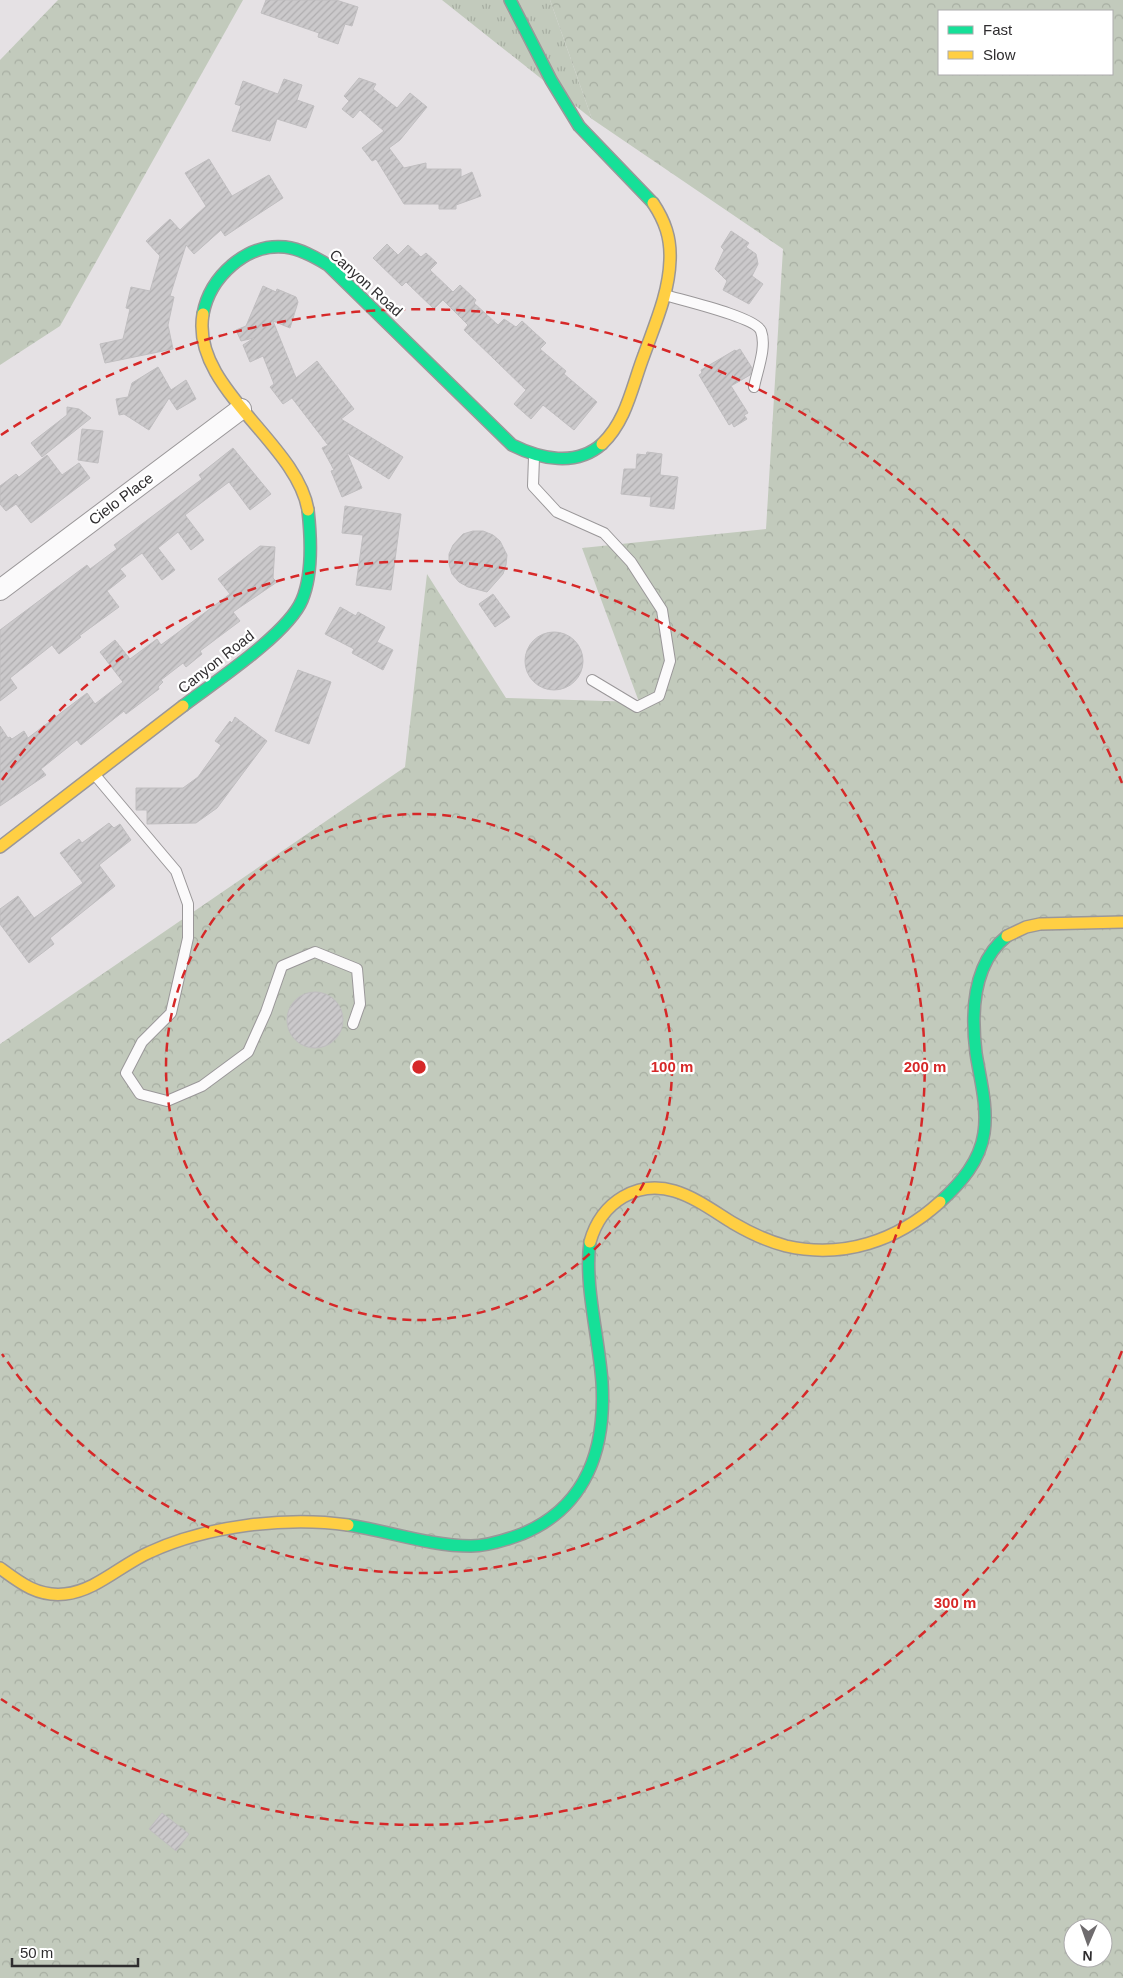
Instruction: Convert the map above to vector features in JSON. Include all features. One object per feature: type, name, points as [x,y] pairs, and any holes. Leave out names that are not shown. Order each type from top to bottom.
[{"type":"street","name":"Canyon Road","points":[[0,847],[271,638],[288,624],[300,606],[308,585],[309,523],[304,496],[293,474],[241,408],[211,362],[202,336],[203,310],[212,285],[230,265],[253,252],[279,247],[305,252],[328,265],[512,445],[534,456],[552,460],[573,458],[592,450],[609,437],[626,404],[664,295],[669,276],[671,250],[667,228],[658,209],[580,128],[550,78],[510,0]]},
{"type":"street","name":"Cielo Place","points":[[0,590],[241,408]]},
{"type":"street","points":[[0,1568],[35,1591],[52,1595],[70,1594],[86,1589],[147,1552],[204,1536],[282,1522],[321,1521],[359,1526],[437,1542],[473,1546],[510,1540],[546,1522],[576,1495],[595,1459],[602,1419],[600,1374],[589,1254],[590,1240],[598,1221],[612,1204],[629,1193],[650,1188],[671,1188],[691,1196],[747,1232],[787,1246],[829,1249],[874,1244],[915,1224],[953,1191],[971,1169],[983,1142],[986,1114],[975,1048],[973,1010],[980,974],[988,956],[1000,941],[1016,930],[1034,924],[1106,924],[1123,922]]},
{"type":"lane","points":[[664,295],[753,322],[760,328],[763,339],[754,387]]},
{"type":"lane","points":[[534,456],[533,486],[557,512],[604,533],[631,562],[662,610],[670,661],[659,696],[637,707],[592,680]]},
{"type":"lane","points":[[94,774],[176,872],[188,904],[188,938],[170,1013],[142,1042],[126,1074],[140,1094],[167,1101],[202,1086],[248,1052],[266,1012],[282,966],[315,952],[357,969],[360,1004],[352,1024]]},
{"type":"green space","points":[[58,0],[243,0],[60,326],[0,365],[0,60]]},
{"type":"green space","points":[[442,0],[550,0],[592,119]]},
{"type":"green space","points":[[550,0],[1123,0],[1123,1978],[0,1978],[0,1044],[405,767],[427,574],[506,698],[639,702],[582,548],[766,529],[783,249],[592,119]]},
{"type":"building","points":[[266,0],[336,0],[358,7],[352,26],[345,24],[338,44],[318,37],[319,33],[261,13]]},
{"type":"building","points":[[359,78],[376,84],[373,89],[397,108],[410,93],[427,107],[400,140],[389,148],[404,168],[426,163],[426,169],[461,169],[461,177],[472,172],[481,196],[456,205],[456,209],[439,209],[439,204],[404,204],[376,159],[372,161],[362,148],[384,131],[360,110],[353,118],[342,109],[349,101],[344,96]]},
{"type":"building","points":[[284,79],[302,85],[297,100],[314,106],[306,128],[277,119],[270,141],[232,131],[241,106],[235,104],[243,81],[278,94]]},
{"type":"building","points":[[209,159],[232,196],[269,175],[283,198],[225,236],[221,230],[194,254],[186,245],[170,296],[174,297],[168,325],[173,349],[105,363],[100,344],[123,339],[130,309],[126,308],[131,287],[150,291],[160,256],[146,241],[170,219],[180,230],[206,206],[185,173]]},
{"type":"building","points":[[731,231],[749,243],[746,247],[756,254],[758,264],[752,276],[763,284],[749,304],[723,290],[727,281],[715,269],[724,250],[721,247]]},
{"type":"building","points":[[387,244],[398,255],[408,245],[421,257],[426,253],[437,263],[430,270],[453,292],[460,285],[476,300],[474,303],[498,325],[504,319],[516,327],[522,321],[546,343],[540,349],[566,371],[564,374],[597,402],[574,430],[543,405],[531,419],[514,404],[526,390],[464,330],[468,325],[443,300],[434,309],[406,282],[402,286],[373,258]]},
{"type":"building","points":[[263,286],[276,292],[277,289],[296,297],[298,302],[290,328],[273,321],[296,378],[317,361],[354,409],[341,419],[403,457],[389,479],[347,453],[362,488],[342,497],[331,471],[334,470],[322,448],[328,445],[292,398],[283,404],[270,387],[274,384],[263,356],[250,362],[243,345],[254,338],[241,341],[236,330],[246,326]]},
{"type":"building","points":[[740,349],[752,368],[750,375],[731,386],[748,413],[744,415],[747,419],[734,427],[732,423],[729,425],[699,375],[702,373],[701,370]]},
{"type":"building","points":[[158,367],[171,390],[186,380],[196,399],[177,410],[169,398],[149,430],[124,414],[119,415],[116,399],[128,397],[132,383]]},
{"type":"building","points":[[67,407],[79,409],[91,418],[42,457],[31,443],[67,415]]},
{"type":"building","points":[[82,429],[103,431],[98,463],[78,460]]},
{"type":"building","points":[[233,448],[271,494],[250,510],[229,482],[185,515],[204,540],[191,550],[178,532],[158,548],[175,570],[162,580],[142,553],[120,569],[126,576],[107,591],[119,607],[79,636],[81,637],[59,654],[52,645],[10,678],[17,688],[0,701],[0,630],[87,565],[90,569],[117,549],[114,545],[202,479],[199,475]]},
{"type":"building","points":[[647,452],[662,454],[660,475],[678,477],[674,509],[650,506],[651,497],[621,494],[624,469],[636,469],[637,454],[646,455]]},
{"type":"building","points":[[47,455],[62,475],[79,463],[90,478],[31,523],[16,504],[6,511],[0,504],[0,486],[16,474],[19,477]]},
{"type":"building","points":[[345,506],[401,514],[391,590],[356,585],[363,535],[342,533]]},
{"type":"building","points":[[483,531],[493,535],[500,541],[507,555],[503,574],[487,592],[468,587],[459,582],[452,574],[449,564],[449,554],[453,545],[463,534]]},
{"type":"building","points":[[260,546],[275,547],[273,578],[277,582],[233,612],[240,621],[200,651],[202,654],[186,667],[183,663],[161,680],[163,682],[158,687],[159,689],[126,714],[124,711],[81,745],[77,740],[41,769],[46,775],[0,806],[0,726],[8,738],[12,739],[24,731],[28,738],[87,693],[95,704],[123,682],[100,652],[115,640],[130,659],[157,639],[161,645],[230,594],[218,579]]},
{"type":"building","points":[[493,594],[510,617],[495,627],[479,604]]},
{"type":"building","points":[[340,607],[356,616],[358,612],[385,627],[377,642],[393,650],[383,670],[352,653],[354,649],[325,634]]},
{"type":"building","points":[[554,632],[570,637],[578,645],[583,661],[578,677],[570,685],[554,690],[538,685],[530,677],[525,661],[530,645],[538,637]]},
{"type":"building","points":[[298,670],[331,682],[309,744],[275,731]]},
{"type":"building","points":[[235,717],[267,741],[217,808],[196,823],[147,824],[147,810],[136,810],[136,788],[183,788],[198,777],[221,745],[215,741],[230,721],[232,723]]},
{"type":"building","points":[[109,823],[114,828],[120,824],[131,840],[99,865],[115,886],[50,938],[54,944],[29,963],[0,924],[0,909],[18,896],[34,918],[83,883],[60,853],[79,839],[82,843]]},
{"type":"building","points":[[315,992],[330,997],[338,1005],[343,1020],[338,1035],[330,1043],[315,1048],[300,1043],[292,1035],[287,1020],[292,1005],[300,997]]},
{"type":"building","points":[[162,1813],[189,1834],[176,1851],[149,1829]]},
{"type":"traffic: fast","points":[[510,0],[551,80],[579,126],[653,203]]},
{"type":"traffic: fast","points":[[203,314],[213,287],[232,265],[244,257],[271,247],[285,247],[297,250],[313,256],[328,265],[512,445],[546,457],[569,458],[581,456],[602,444]]},
{"type":"traffic: fast","points":[[183,706],[266,642],[282,628],[294,613],[306,590],[310,567],[308,510]]},
{"type":"traffic: fast","points":[[940,1202],[968,1171],[982,1143],[985,1113],[976,1053],[975,1006],[981,974],[987,960],[1007,936]]},
{"type":"traffic: fast","points":[[348,1525],[440,1544],[484,1545],[522,1534],[544,1522],[562,1508],[577,1491],[588,1473],[596,1452],[602,1406],[602,1382],[590,1293],[590,1242]]},
{"type":"traffic: slow","points":[[602,444],[617,424],[628,402],[661,308],[667,284],[670,260],[668,237],[661,216],[653,203]]},
{"type":"traffic: slow","points":[[203,314],[203,341],[212,366],[246,414],[285,461],[300,485],[308,510]]},
{"type":"traffic: slow","points":[[0,847],[183,706]]},
{"type":"traffic: slow","points":[[1007,936],[1026,927],[1040,924],[1123,922]]},
{"type":"traffic: slow","points":[[590,1242],[598,1222],[611,1206],[623,1197],[638,1190],[653,1188],[681,1193],[739,1227],[765,1239],[786,1246],[807,1249],[828,1250],[868,1244],[906,1227],[940,1202]]},
{"type":"traffic: slow","points":[[0,1568],[30,1588],[46,1593],[65,1594],[76,1592],[98,1583],[150,1552],[196,1536],[247,1525],[273,1523],[299,1522],[348,1525]]}]
